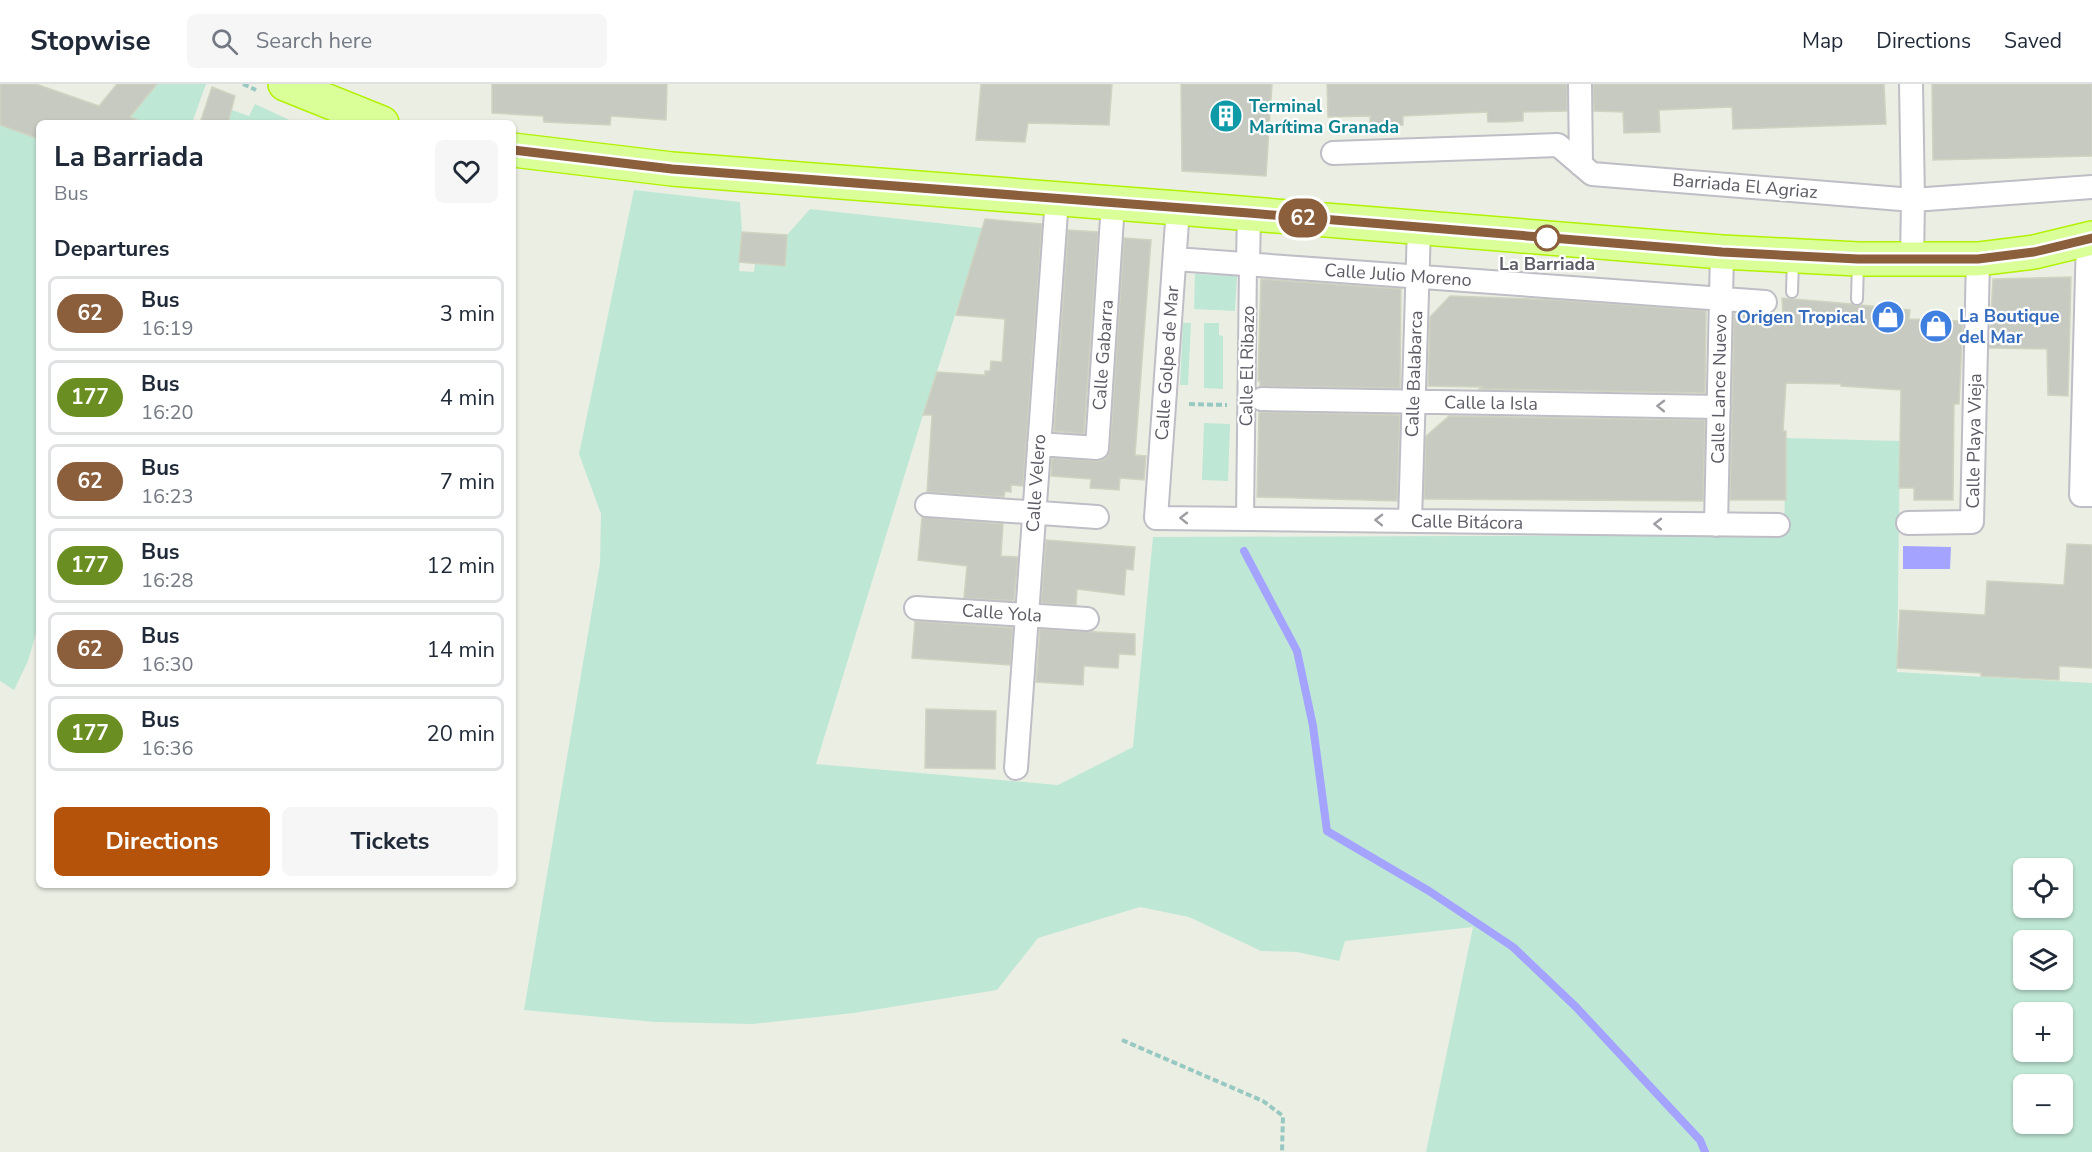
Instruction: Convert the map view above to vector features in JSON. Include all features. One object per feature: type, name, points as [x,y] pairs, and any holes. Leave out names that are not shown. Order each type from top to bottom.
[{"type":"highway","points":[[285,84],[375,120]]},
{"type":"highway","points":[[516,150],[672,169],[1793,256],[1912,260],[1978,259],[2034,252],[2090,239]]},
{"type":"street","points":[[1580,84],[1581,165]]},
{"type":"street","points":[[1911,84],[1912,260]]},
{"type":"street","name":"Barriada El Agriaz","points":[[1333,153],[1558,145],[1592,174],[1913,200],[2092,187]]},
{"type":"street","name":"Calle Velero","points":[[1016,768],[1057,198]]},
{"type":"street","name":"Calle Gabarra","points":[[1039,444],[1097,448],[1113,202]]},
{"type":"street","name":"Calle Golpe de Mar","points":[[1156,518],[1178,208]]},
{"type":"street","name":"Calle El Ribazo","points":[[1245,519],[1254,402],[1248,264],[1249,213]]},
{"type":"street","name":"Calle Balabarca","points":[[1410,521],[1419,227]]},
{"type":"street","points":[[2090,239],[2081,495],[2092,495]]},
{"type":"street","name":"Calle Lance Nuevo","points":[[1716,525],[1722,252]]},
{"type":"street","name":"Calle Julio Moreno","points":[[1175,259],[1765,302]]},
{"type":"street","name":"Calle Playa Vieja","points":[[1908,523],[1972,522],[1978,259]]},
{"type":"street","name":"Calle la Isla","points":[[1254,402],[1719,407]]},
{"type":"street","points":[[927,505],[1097,517]]},
{"type":"street","name":"Calle Bitácora","points":[[1156,518],[1778,525]]},
{"type":"street","name":"Calle Yola","points":[[916,608],[1087,619]]},
{"type":"lane","points":[[1792,292],[1793,256]]},
{"type":"lane","points":[[1857,298],[1858,259]]},
{"type":"path","points":[[1165,403],[1254,402]]},
{"type":"path","points":[[1122,1040],[1263,1101],[1283,1116],[1282,1152]]},
{"type":"green space","points":[[157,84],[206,84],[193,120],[128,120]]},
{"type":"green space","points":[[255,104],[290,120],[229,120],[232,110],[249,116]]},
{"type":"green space","points":[[0,125],[36,138],[36,633],[28,661],[14,690],[0,681]]},
{"type":"green space","points":[[634,190],[740,202],[742,232],[739,271],[754,272],[755,264],[785,266],[787,235],[810,209],[983,228],[816,764],[1058,785],[1133,747],[1153,537],[1784,535],[1786,438],[1900,441],[1897,672],[2092,683],[2092,1152],[1426,1152],[1473,927],[1345,941],[1339,961],[1297,952],[1261,951],[1189,917],[1140,907],[1038,938],[997,990],[854,1013],[753,1024],[655,1022],[524,1010],[600,563],[601,514],[579,454]]},
{"type":"green space","points":[[1195,274],[1237,276],[1235,311],[1194,309]]},
{"type":"green space","points":[[1183,323],[1191,323],[1188,385],[1180,385]]},
{"type":"green space","points":[[1204,323],[1219,323],[1219,335],[1223,336],[1223,389],[1204,388]]},
{"type":"green space","points":[[1204,423],[1230,424],[1228,481],[1202,480]]},
{"type":"shaded area","points":[[1903,546],[1951,547],[1950,569],[1903,569]]},
{"type":"building","points":[[0,84],[36,84],[99,106],[117,84],[157,84],[130,117],[137,120],[36,120],[36,138],[0,125]]},
{"type":"building","points":[[492,84],[667,84],[666,120],[611,116],[610,125],[544,122],[543,116],[492,113]]},
{"type":"building","points":[[981,84],[1112,84],[1109,125],[1028,123],[1025,142],[976,140]]},
{"type":"building","name":"Terminal Marítima Granada","points":[[1181,84],[1272,84],[1266,176],[1182,171]]},
{"type":"building","points":[[1327,84],[1567,84],[1567,111],[1523,112],[1523,121],[1504,122],[1488,122],[1487,112],[1403,116],[1403,125],[1370,126],[1370,116],[1328,117]]},
{"type":"building","points":[[1593,84],[1884,84],[1886,124],[1733,129],[1732,107],[1659,110],[1660,132],[1624,133],[1623,112],[1594,111]]},
{"type":"building","points":[[1932,84],[2092,84],[2092,156],[1933,160]]},
{"type":"building","points":[[212,87],[235,96],[229,120],[201,120]]},
{"type":"building","points":[[985,219],[1042,224],[1023,486],[1011,485],[1011,492],[1005,491],[1004,497],[927,492],[932,415],[923,415],[937,372],[985,375],[985,371],[990,371],[991,361],[1002,362],[1005,319],[956,315]]},
{"type":"building","points":[[1068,230],[1098,232],[1084,434],[1054,431]]},
{"type":"building","points":[[742,232],[787,235],[785,266],[739,262]]},
{"type":"building","points":[[1124,238],[1151,240],[1135,455],[1146,456],[1144,480],[1120,478],[1119,490],[1090,488],[1091,479],[1051,476],[1052,458],[1097,461],[1108,456]]},
{"type":"building","points":[[2071,277],[2068,396],[2048,395],[2047,349],[1989,348],[1993,279]]},
{"type":"building","points":[[1261,279],[1401,289],[1400,388],[1260,386],[1260,381],[1258,381]]},
{"type":"building","points":[[1450,296],[1556,300],[1706,311],[1705,393],[1428,386],[1430,317]]},
{"type":"building","points":[[1782,298],[1910,310],[1909,319],[1963,321],[1959,404],[1954,404],[1953,500],[1914,500],[1914,488],[1899,488],[1901,390],[1841,386],[1841,384],[1786,383],[1783,431],[1786,431],[1786,500],[1730,500],[1734,314],[1783,315]]},
{"type":"building","points":[[1259,412],[1400,415],[1397,501],[1257,497]]},
{"type":"building","points":[[1449,416],[1705,420],[1703,501],[1424,499],[1426,436]]},
{"type":"building","points":[[922,517],[1003,524],[1001,556],[1018,557],[1014,601],[964,598],[967,566],[918,560]]},
{"type":"building","points":[[1046,540],[1135,547],[1133,570],[1126,569],[1124,595],[1077,589],[1076,605],[1041,603]]},
{"type":"building","points":[[2067,544],[2092,545],[2092,668],[2059,666],[2059,680],[1897,668],[1900,610],[1985,615],[1987,581],[2064,585]]},
{"type":"building","points":[[915,621],[1013,628],[1010,665],[912,658]]},
{"type":"building","points":[[1040,629],[1135,634],[1135,655],[1119,654],[1118,668],[1084,666],[1083,685],[1036,682]]},
{"type":"building","points":[[926,709],[996,711],[995,769],[925,768]]},
{"type":"waterway","points":[[1244,551],[1297,651],[1313,726],[1327,831],[1429,891],[1513,947],[1576,1007],[1700,1140],[1705,1152]]},
{"type":"bus line","name":"62","points":[[516,150],[672,169],[1722,252],[1858,259],[1978,259],[2034,252],[2092,238]]},
{"type":"place","name":"Terminal Marítima Granada","points":[[1226,116]]},
{"type":"place","name":"La Barriada","points":[[1547,238]]},
{"type":"place","name":"Origen Tropical","points":[[1888,317]]},
{"type":"place","name":"La Boutique del Mar","points":[[1936,326]]}]
